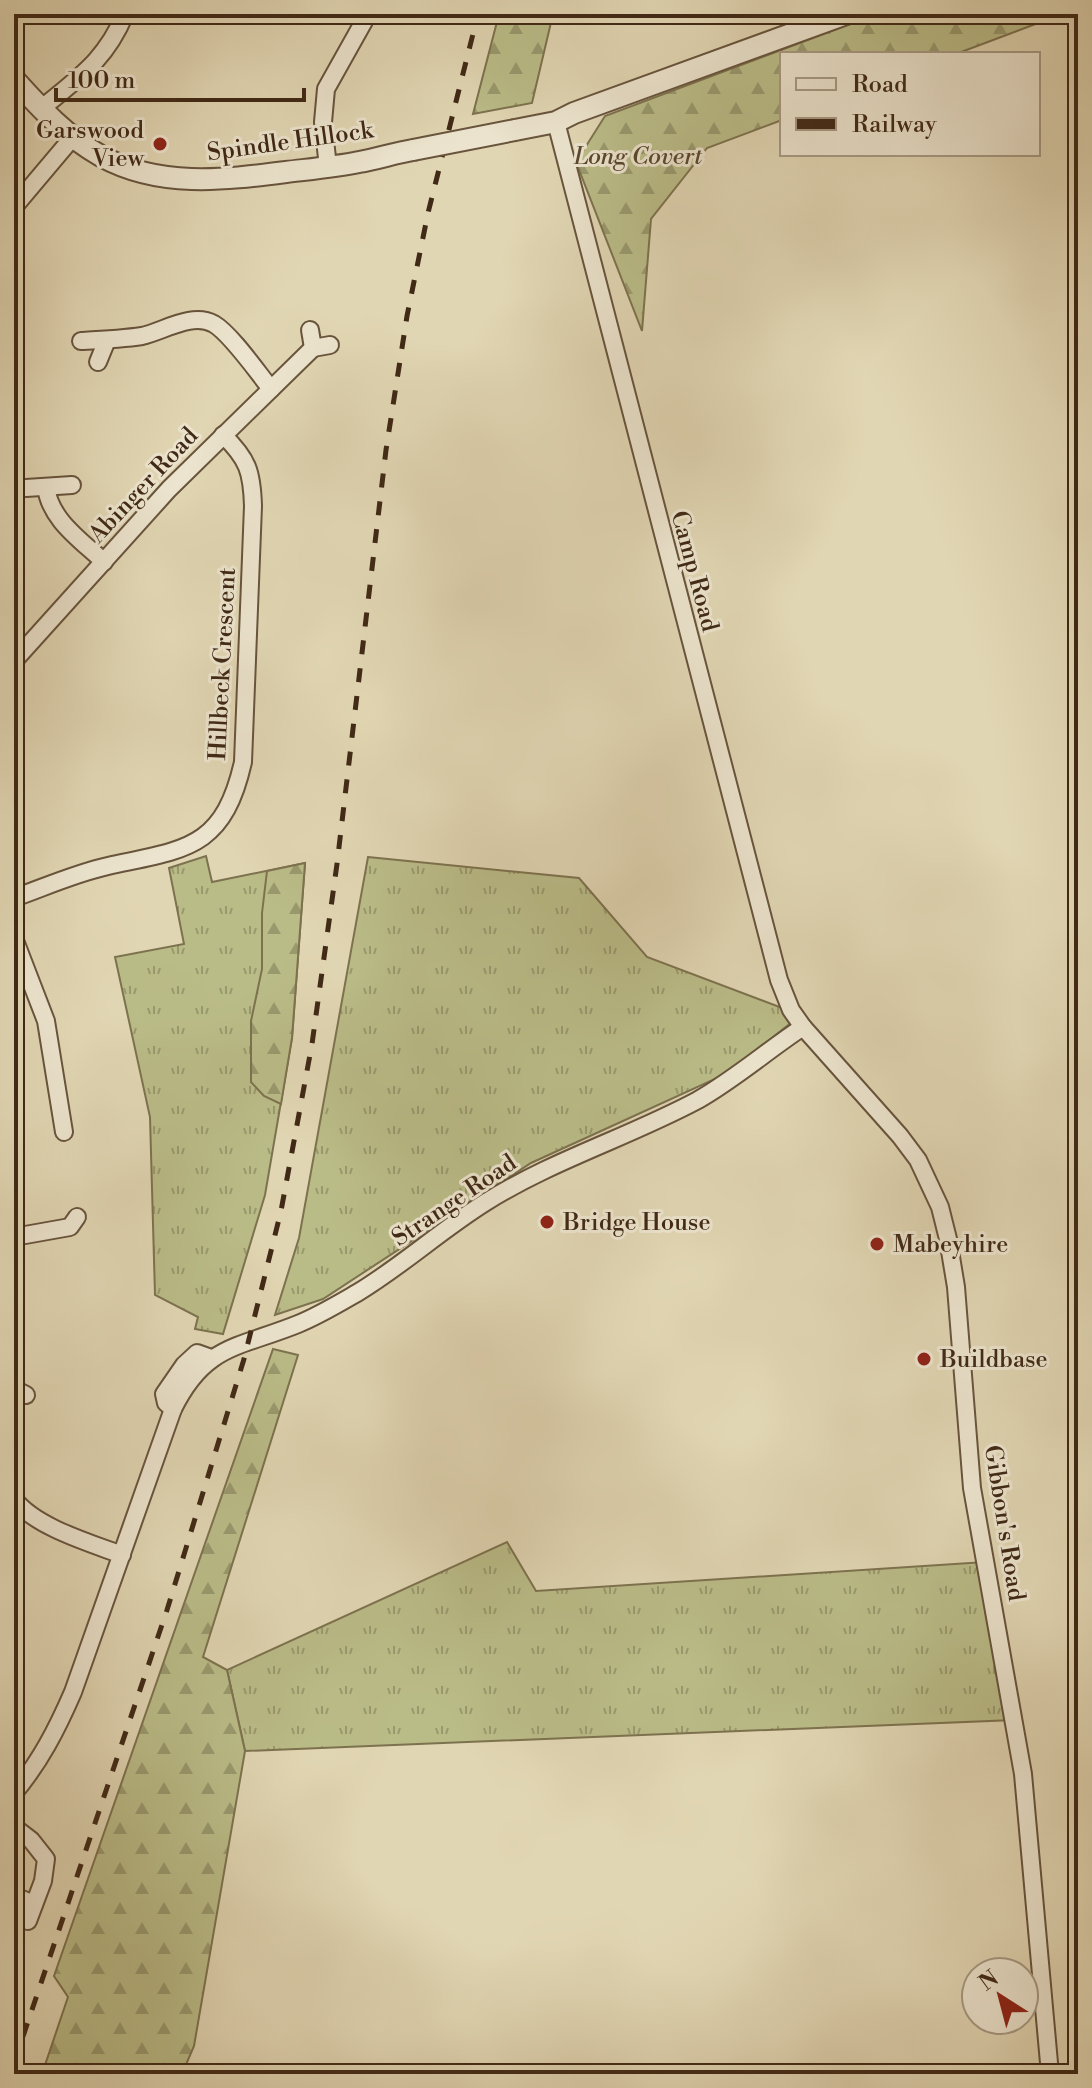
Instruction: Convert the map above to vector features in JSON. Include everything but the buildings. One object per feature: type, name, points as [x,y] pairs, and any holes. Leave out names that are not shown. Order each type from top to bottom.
[{"type":"street","points":[[41,109],[100,58],[116,35],[125,14]]},
{"type":"street","points":[[328,167],[323,122],[326,89],[368,14]]},
{"type":"street","name":"Spindle Hillock","points":[[14,79],[41,109],[100,156],[125,167],[171,179],[220,180],[328,167],[556,122],[846,14]]},
{"type":"street","name":"Camp Road","points":[[556,122],[779,980],[791,1010],[803,1027]]},
{"type":"street","points":[[14,207],[73,137]]},
{"type":"street","points":[[81,341],[141,336],[184,323],[208,322],[222,331],[271,389]]},
{"type":"street","name":"Abinger Road","points":[[14,661],[169,489],[271,389],[322,347],[310,330]]},
{"type":"street","points":[[98,362],[107,340]]},
{"type":"street","name":"Hillbeck Crescent","points":[[14,898],[105,867],[166,855],[196,843],[227,810],[243,762],[253,506],[252,477],[241,452],[223,435]]},
{"type":"street","points":[[26,488],[72,485]]},
{"type":"street","points":[[46,487],[54,514],[104,562]]},
{"type":"street","points":[[14,938],[46,1021],[53,1115],[64,1132]]},
{"type":"street","name":"Strange Road","points":[[14,1793],[34,1769],[55,1734],[73,1692],[173,1409],[193,1376],[211,1358],[231,1347],[298,1324],[331,1308],[395,1269],[484,1203],[537,1173],[699,1099],[803,1027]]},
{"type":"street","name":"Gibbon's Road","points":[[803,1027],[918,1160],[940,1207],[948,1239],[956,1287],[972,1488],[1023,1774],[1050,2074]]},
{"type":"street","points":[[14,1237],[75,1226]]},
{"type":"street","points":[[15,1505],[67,1534],[122,1555]]},
{"type":"street","points":[[14,1827],[31,1840],[46,1859],[43,1881],[28,1921]]},
{"type":"street","points":[[14,1896],[34,1904]]},
{"type":"green space","points":[[499,14],[553,14],[532,103],[473,114]]},
{"type":"green space","name":"Long Covert","points":[[877,14],[1062,14],[961,52],[780,52],[780,121],[707,148],[651,219],[642,331],[576,162],[605,116]]},
{"type":"green space","points":[[206,856],[212,882],[305,863],[292,1038],[265,1195],[223,1334],[195,1329],[198,1317],[155,1295],[150,1117],[115,957],[184,944],[169,868]]},
{"type":"green space","points":[[368,857],[579,878],[647,957],[801,1015],[726,1074],[531,1163],[323,1299],[275,1315],[299,1238]]},
{"type":"green space","points":[[305,863],[292,1038],[281,1104],[264,1096],[251,1082],[251,1021],[262,969],[262,913],[267,871]]},
{"type":"green space","points":[[273,1349],[298,1355],[203,1657],[227,1670],[245,1751],[194,2046],[182,2074],[42,2074],[68,1997],[54,1976]]},
{"type":"green space","points":[[507,1542],[536,1591],[985,1562],[1014,1720],[245,1751],[227,1670]]},
{"type":"railway","points":[[14,2063],[167,1610],[244,1359],[281,1211],[312,1044],[337,864],[386,450],[407,316],[428,213],[478,14]]},
{"type":"place","name":"Garswood View","points":[[160,144]]},
{"type":"place","name":"Bridge House","points":[[547,1222]]},
{"type":"place","name":"Mabeyhire","points":[[877,1244]]},
{"type":"place","name":"Buildbase","points":[[924,1359]]}]
